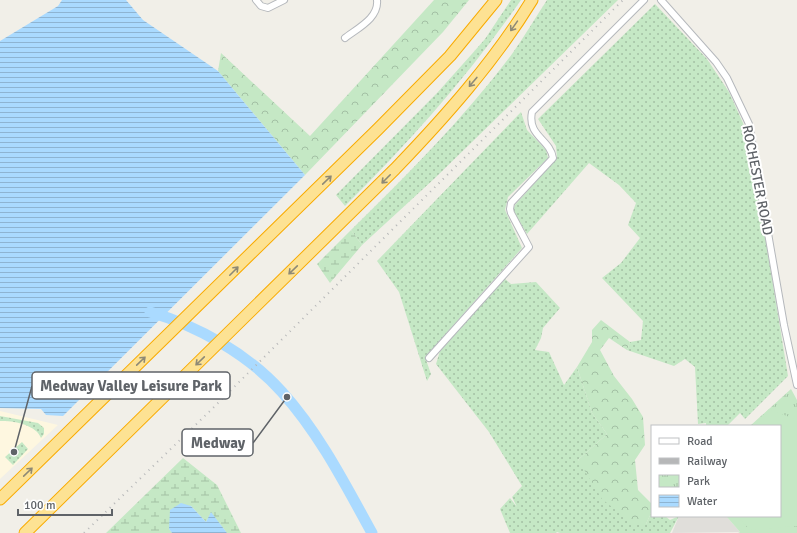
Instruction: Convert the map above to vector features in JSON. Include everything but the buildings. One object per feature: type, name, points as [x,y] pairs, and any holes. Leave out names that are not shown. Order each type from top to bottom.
[{"type":"highway","points":[[0,499],[357,150],[450,56],[472,32],[496,0]]},
{"type":"highway","points":[[25,533],[395,170],[434,128],[478,76],[532,0]]},
{"type":"street","points":[[256,0],[261,6],[268,8],[284,0]]},
{"type":"street","points":[[345,38],[373,17],[378,6],[377,0]]},
{"type":"street","points":[[429,358],[529,247],[511,214],[511,203],[553,158],[551,149],[533,129],[530,120],[532,112],[644,0]]},
{"type":"street","name":"ROCHESTER ROAD","points":[[661,0],[716,62],[727,78],[749,124],[784,325],[797,385]]},
{"type":"shaded area","points":[[0,411],[58,425],[0,479]]},
{"type":"shaded area","points":[[679,517],[727,517],[740,532],[672,533]]},
{"type":"green space","points":[[434,0],[469,0],[443,32],[305,175],[218,71],[221,53],[310,136]]},
{"type":"green space","points":[[511,0],[521,0],[481,55],[416,132],[345,206],[336,195],[437,93],[485,39]]},
{"type":"green space","points":[[547,0],[618,0],[435,178],[362,245],[351,230],[414,167],[475,101],[512,54]]},
{"type":"green space","points":[[655,4],[707,59],[729,92],[743,123],[756,181],[788,376],[745,419],[740,413],[728,425],[706,425],[706,423],[698,424],[695,367],[685,359],[674,366],[627,350],[630,342],[641,340],[643,321],[602,278],[621,263],[640,238],[628,225],[636,203],[619,185],[589,163],[527,234],[513,211],[515,205],[557,158],[556,146],[538,119]]},
{"type":"green space","points":[[521,112],[527,130],[546,150],[548,158],[508,197],[505,210],[522,248],[425,357],[431,374],[427,381],[399,292],[377,261]]},
{"type":"green space","points":[[351,230],[362,245],[330,283],[317,264]]},
{"type":"green space","points":[[504,278],[511,284],[536,282],[560,308],[543,328],[541,338],[535,350],[549,352],[564,385],[577,367],[592,413],[607,434],[578,460],[646,524],[651,513],[651,517],[666,517],[670,520],[678,517],[670,533],[510,533],[500,509],[510,498],[517,507],[512,497],[522,486],[489,432],[436,364],[440,351]]},
{"type":"green space","points":[[601,320],[630,342],[627,350],[609,338],[600,350],[614,376],[632,399],[643,417],[645,445],[635,460],[638,490],[651,503],[651,513],[646,524],[632,523],[602,499],[578,460],[607,434],[592,413],[577,367],[592,342],[592,330]]},
{"type":"green space","points":[[791,389],[797,400],[797,533],[738,533],[740,532],[727,517],[781,517],[781,425],[751,425]]},
{"type":"green space","points":[[769,409],[797,420],[797,526],[750,530],[738,517],[781,517],[781,425],[753,425]]},
{"type":"green space","points":[[0,416],[38,423],[44,428],[44,434],[41,438],[39,433],[24,424],[11,421],[0,421]]},
{"type":"green space","points":[[22,442],[28,449],[13,465],[5,457]]},
{"type":"green space","points":[[183,458],[217,485],[241,533],[227,533],[211,513],[206,522],[191,506],[169,529],[172,533],[106,533]]},
{"type":"water","points":[[62,0],[126,0],[143,20],[218,71],[305,175],[63,416],[46,415],[41,409],[0,408],[0,41],[58,6]]},
{"type":"water","points":[[181,503],[191,506],[206,522],[211,512],[227,533],[172,533],[169,529],[170,510]]},
{"type":"waterway","points":[[150,312],[204,333],[254,365],[269,378],[308,424],[320,442],[372,533]]},
{"type":"railway","points":[[84,533],[212,409],[623,0]]},
{"type":"place","name":"Medway","points":[[287,397]]},
{"type":"place","name":"Medway Valley Leisure Park","points":[[14,452]]}]
